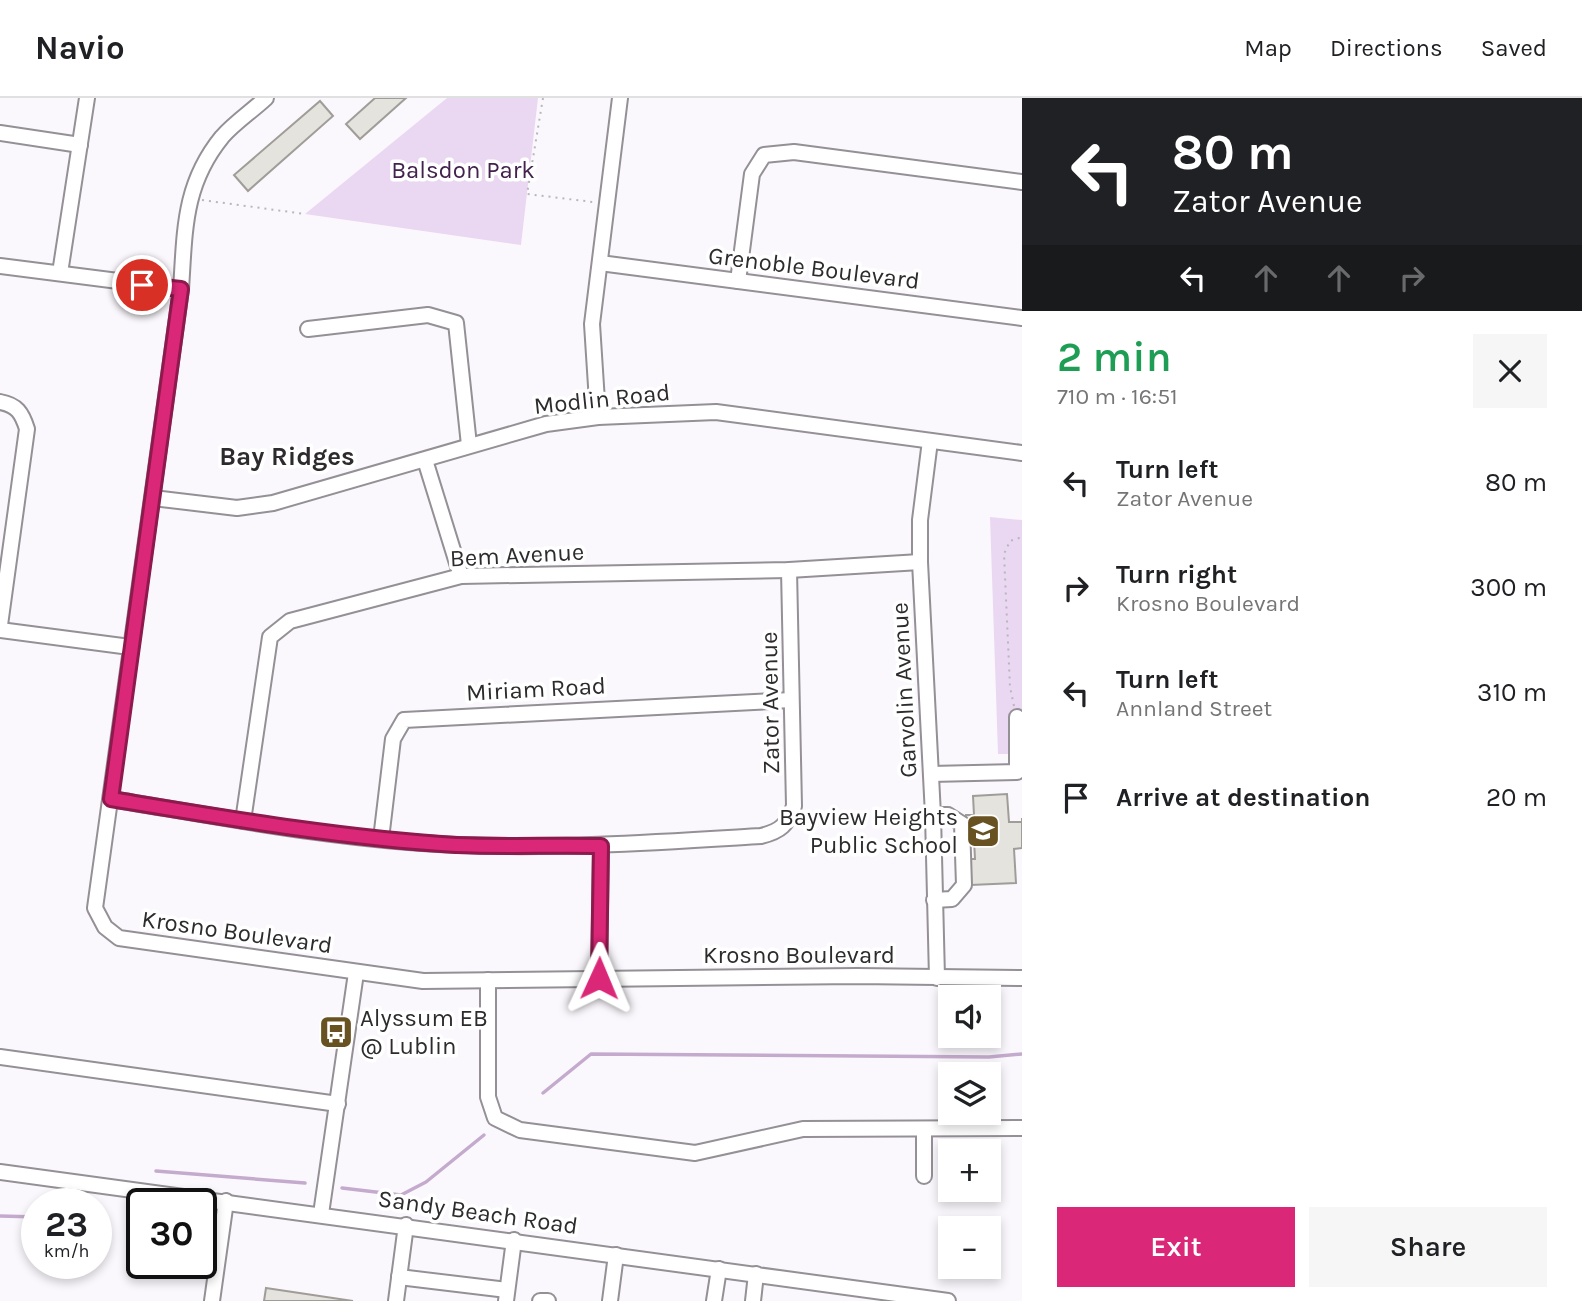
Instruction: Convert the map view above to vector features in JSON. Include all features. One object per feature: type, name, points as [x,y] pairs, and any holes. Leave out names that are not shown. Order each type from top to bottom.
[{"type":"street","points":[[60,273],[87,98]]},
{"type":"street","name":"Krosno Boulevard","points":[[266,98],[223,135],[200,167],[189,198],[181,289],[95,908],[105,927],[119,938],[423,981],[857,976],[1022,978]]},
{"type":"street","points":[[598,417],[592,324],[620,98]]},
{"type":"street","points":[[0,133],[80,145]]},
{"type":"street","points":[[738,281],[752,174],[764,155],[793,152],[1022,182]]},
{"type":"street","name":"Grenoble Boulevard","points":[[600,263],[1022,318]]},
{"type":"street","points":[[0,266],[181,289]]},
{"type":"street","points":[[308,329],[428,315],[456,323],[469,444]]},
{"type":"street","points":[[0,402],[10,404],[22,413],[27,429],[4,559],[0,628],[130,647]]},
{"type":"street","name":"Modlin Road","points":[[153,498],[237,508],[273,503],[425,460],[469,444],[546,424],[598,417],[716,412],[1022,453]]},
{"type":"street","name":"Garvolin Avenue","points":[[930,441],[920,520],[920,562],[933,815],[937,978]]},
{"type":"street","points":[[425,460],[461,576]]},
{"type":"street","name":"Bem Avenue","points":[[243,821],[270,637],[290,621],[461,576],[789,569],[920,562]]},
{"type":"street","name":"Zator Avenue","points":[[111,799],[243,821],[381,839],[458,845],[601,846],[761,836],[788,824],[794,806],[789,569]]},
{"type":"street","name":"Miriam Road","points":[[381,839],[393,739],[404,720],[792,701]]},
{"type":"street","points":[[931,774],[1019,772],[1018,725]]},
{"type":"street","points":[[933,815],[948,814],[962,824],[964,885],[952,899],[934,900]]},
{"type":"street","points":[[599,978],[601,846]]},
{"type":"street","points":[[321,1213],[356,973]]},
{"type":"street","points":[[488,980],[488,1097],[495,1118],[507,1126],[695,1153],[803,1129],[1022,1128]]},
{"type":"street","points":[[0,1057],[338,1104]]},
{"type":"street","points":[[923,1130],[924,1176]]},
{"type":"street","name":"Sandy Beach Road","points":[[0,1172],[321,1213],[948,1301]]},
{"type":"street","points":[[212,1301],[226,1201]]},
{"type":"street","points":[[396,1301],[406,1225]]},
{"type":"street","points":[[399,1278],[506,1296],[514,1241]]},
{"type":"street","points":[[610,1301],[617,1255]]},
{"type":"street","points":[[714,1301],[719,1269]]},
{"type":"street","points":[[752,1301],[756,1274]]},
{"type":"street","points":[[540,1301],[548,1301]]},
{"type":"path","points":[[543,98],[527,194],[608,204]]},
{"type":"path","points":[[189,198],[306,214]]},
{"type":"path","points":[[1018,725],[1010,687],[1004,554],[1010,541],[1022,537]]},
{"type":"green space","name":"Balsdon Park","points":[[447,98],[538,98],[521,245],[305,214]]},
{"type":"green space","points":[[990,517],[1022,520],[1022,754],[998,754]]},
{"type":"building","points":[[375,98],[406,98],[360,139],[346,124]]},
{"type":"building","points":[[320,101],[333,116],[248,191],[234,175]]},
{"type":"building","points":[[1007,794],[1009,822],[1022,822],[1022,848],[1014,849],[1016,883],[971,885],[969,859],[975,859],[974,840],[967,840],[966,815],[974,815],[973,796]]},
{"type":"building","points":[[266,1288],[353,1301],[264,1301]]},
{"type":"waterway","points":[[543,1093],[591,1054],[989,1057],[1022,1054]]},
{"type":"waterway","points":[[342,1188],[401,1195],[426,1182],[484,1135]]},
{"type":"waterway","points":[[156,1171],[305,1183]]},
{"type":"waterway","points":[[0,1216],[21,1217]]},
{"type":"place","name":"Bayview Heights Public School","points":[[983,831]]},
{"type":"place","name":"Alyssum EB @ Lublin","points":[[336,1032]]},
{"type":"district","name":"Bay Ridges","points":[[287,456]]},
{"type":"route","points":[[142,285],[181,289],[111,799],[243,821],[381,839],[458,845],[601,846],[599,978]]}]
